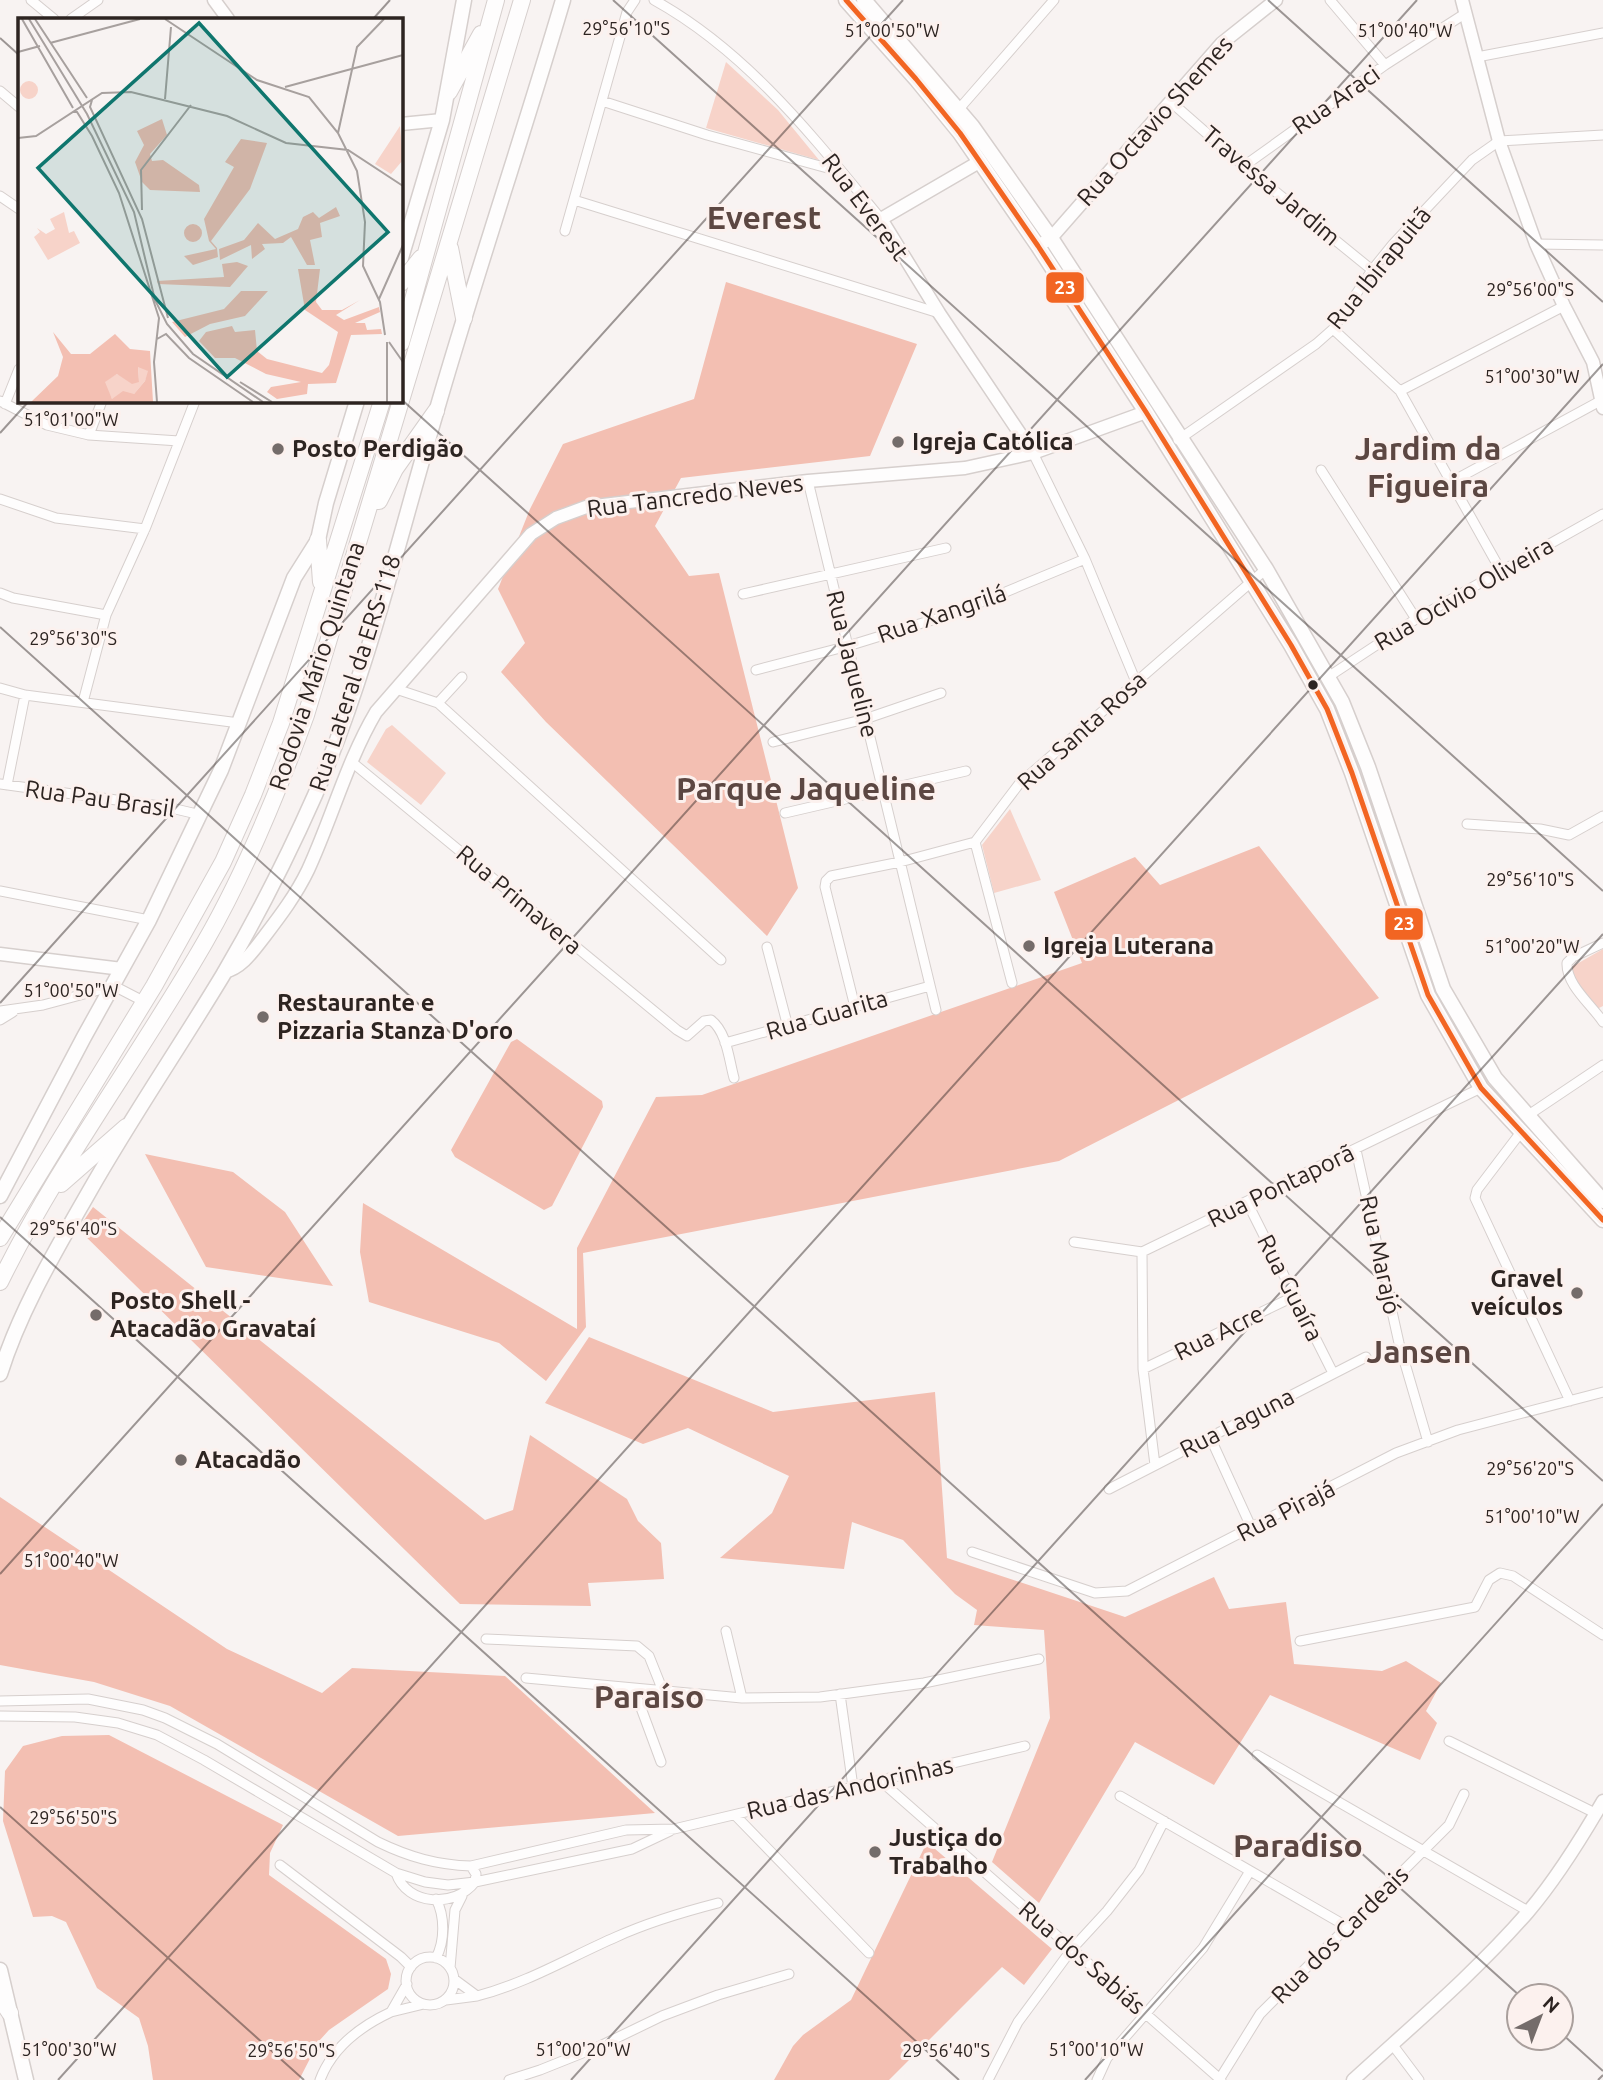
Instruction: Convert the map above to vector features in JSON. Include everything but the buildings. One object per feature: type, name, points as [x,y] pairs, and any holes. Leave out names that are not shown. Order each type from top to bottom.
[{"type":"highway","name":"Rodovia Mário Quintana","points":[[402,399],[522,0]]},
{"type":"highway","points":[[449,92],[495,7]]},
{"type":"highway","points":[[402,339],[495,7]]},
{"type":"highway","points":[[449,245],[464,318]]},
{"type":"highway","points":[[402,283],[427,251]]},
{"type":"highway","name":"Rodovia Mário Quintana","points":[[0,1238],[145,1002],[223,862],[281,723],[382,402]]},
{"type":"highway","name":"Rodovia Mário Quintana","points":[[0,1282],[46,1197],[207,939],[242,869],[306,715],[401,402]]},
{"type":"highway","points":[[360,537],[395,469],[436,411]]},
{"type":"highway","points":[[318,540],[322,592]]},
{"type":"highway","points":[[46,1197],[126,1127]]},
{"type":"highway","points":[[0,1998],[10,2013]]},
{"type":"main road","points":[[214,0],[225,18]]},
{"type":"main road","points":[[402,255],[449,92],[464,0]]},
{"type":"main road","name":"Rua Lateral da ERS-118","points":[[0,1374],[7,1351],[39,1282],[126,1127],[224,972],[267,896],[315,794],[362,667],[464,318],[563,0]]},
{"type":"main road","points":[[846,0],[916,79],[1044,242],[1182,437],[1266,569],[1342,702],[1368,767],[1443,989],[1495,1078],[1603,1201]]},
{"type":"main road","points":[[864,0],[958,110],[1044,242],[1291,645],[1327,709],[1352,773],[1428,995],[1481,1088],[1603,1220]]},
{"type":"main road","name":"Rua Octavio Shemes","points":[[1044,242],[1222,43],[1276,0]]},
{"type":"main road","points":[[1464,6],[1499,141],[1536,244],[1564,306],[1598,363],[1602,404]]},
{"type":"main road","points":[[402,124],[442,120]]},
{"type":"main road","points":[[881,219],[979,162]]},
{"type":"main road","name":"Rua Everest","points":[[881,219],[939,313],[1033,453]]},
{"type":"main road","points":[[0,1196],[149,920],[201,815],[294,578],[318,540],[326,503],[357,402]]},
{"type":"main road","name":"Rua Tancredo Neves","points":[[224,972],[235,968],[246,958],[289,903],[308,870],[362,736],[376,712],[531,534],[556,518],[586,507],[807,481],[965,468],[1033,453],[1146,412]]},
{"type":"main road","points":[[267,896],[289,903]]},
{"type":"main road","points":[[0,954],[122,969]]},
{"type":"main road","points":[[1353,2080],[1528,1911],[1569,1856],[1603,1801]]},
{"type":"main road","points":[[0,1970],[26,2080]]},
{"type":"street","points":[[31,0],[53,18]]},
{"type":"street","points":[[72,18],[98,0]]},
{"type":"street","points":[[565,231],[627,12],[635,0]]},
{"type":"street","name":"Rua Everest","points":[[654,0],[714,39],[753,74],[792,113],[881,219]]},
{"type":"street","points":[[958,110],[1054,0]]},
{"type":"street","points":[[1330,0],[1385,65]]},
{"type":"street","name":"Rua Araci","points":[[1244,166],[1464,6]]},
{"type":"street","points":[[1477,57],[1603,33]]},
{"type":"street","points":[[0,91],[18,106]]},
{"type":"street","points":[[602,101],[707,135],[842,172]]},
{"type":"street","name":"Travessa Jardim","points":[[1171,102],[1371,270]]},
{"type":"street","points":[[1499,141],[1603,135]]},
{"type":"street","name":"Rua Ibirapuitã","points":[[1168,447],[1316,344],[1333,329],[1371,270],[1472,160],[1499,141]]},
{"type":"street","points":[[0,196],[18,208]]},
{"type":"street","points":[[574,201],[939,313]]},
{"type":"street","points":[[1536,244],[1603,245]]},
{"type":"street","points":[[1400,391],[1564,306]]},
{"type":"street","points":[[1333,329],[1400,391],[1501,571]]},
{"type":"street","points":[[18,371],[2,402],[47,425],[89,435],[179,441]]},
{"type":"street","points":[[89,435],[102,402]]},
{"type":"street","points":[[83,702],[106,615],[145,529],[195,402]]},
{"type":"street","points":[[1451,482],[1602,404]]},
{"type":"street","points":[[1033,453],[1085,559],[1136,682]]},
{"type":"street","points":[[1321,470],[1416,619]]},
{"type":"street","name":"Rua Jaqueline","points":[[807,481],[936,1010]]},
{"type":"street","points":[[0,499],[56,518],[145,529]]},
{"type":"street","name":"Rua Ocivio Oliveira","points":[[1328,677],[1416,619],[1603,514]]},
{"type":"street","points":[[743,594],[946,548]]},
{"type":"street","name":"Rua Xangrilá","points":[[756,670],[848,646],[954,613],[1085,559]]},
{"type":"street","name":"Rua Santa Rosa","points":[[975,842],[1019,784],[1266,569]]},
{"type":"street","points":[[0,593],[13,598],[106,615]]},
{"type":"street","points":[[438,703],[463,677]]},
{"type":"street","points":[[0,688],[25,695],[239,723]]},
{"type":"street","points":[[396,689],[438,703],[721,960]]},
{"type":"street","points":[[774,742],[865,719],[941,693]]},
{"type":"street","points":[[3,785],[25,695]]},
{"type":"street","name":"Rua Primavera","points":[[353,763],[667,1022],[687,1036],[704,1021],[711,1020],[717,1025],[725,1043]]},
{"type":"street","points":[[785,813],[966,771]]},
{"type":"street","name":"Rua Pau Brasil","points":[[3,785],[167,807],[201,815]]},
{"type":"street","points":[[1467,824],[1540,829],[1569,835],[1603,816]]},
{"type":"street","points":[[855,1007],[825,887],[826,881],[831,876],[900,862],[975,842],[1012,983]]},
{"type":"street","points":[[0,891],[149,920]]},
{"type":"street","points":[[1603,943],[1573,957],[1567,963],[1569,976],[1603,1022]]},
{"type":"street","points":[[767,947],[788,1027]]},
{"type":"street","points":[[0,1011],[15,1011],[114,986],[145,1002]]},
{"type":"street","name":"Rua Guarita","points":[[725,1043],[930,986]]},
{"type":"street","points":[[0,1020],[15,1011]]},
{"type":"street","points":[[725,1043],[734,1078]]},
{"type":"street","points":[[1527,1116],[1603,1065]]},
{"type":"street","name":"Rua Pontaporã","points":[[1142,1252],[1481,1088]]},
{"type":"street","points":[[1521,1132],[1477,1190],[1475,1198],[1570,1401]]},
{"type":"street","name":"Rua Marajó","points":[[1356,1150],[1399,1343],[1427,1441]]},
{"type":"street","name":"Rua Guaíra","points":[[1247,1202],[1334,1373]]},
{"type":"street","points":[[1074,1242],[1142,1252],[1143,1369],[1156,1465]]},
{"type":"street","name":"Rua Acre","points":[[1143,1369],[1295,1296]]},
{"type":"street","name":"Rua Laguna","points":[[1110,1489],[1366,1357]]},
{"type":"street","name":"Rua Pirajá","points":[[972,1552],[1095,1593],[1127,1591],[1396,1453],[1458,1430],[1603,1392]]},
{"type":"street","points":[[1210,1437],[1252,1529]]},
{"type":"street","points":[[1300,1640],[1475,1606],[1489,1580],[1500,1573],[1513,1576],[1603,1635]]},
{"type":"street","points":[[726,1631],[742,1698]]},
{"type":"street","points":[[486,1639],[637,1646],[649,1656],[663,1691]]},
{"type":"street","points":[[526,1678],[742,1698],[820,1697],[924,1683],[1039,1659]]},
{"type":"street","points":[[634,1689],[661,1762]]},
{"type":"street","points":[[840,1694],[853,1787]]},
{"type":"street","points":[[0,1701],[88,1699],[143,1710],[165,1718],[217,1744],[378,1842],[405,1856],[446,1865],[471,1866],[626,1830],[674,1829]]},
{"type":"street","points":[[0,1716],[75,1717],[118,1723],[157,1735],[396,1873],[425,1882],[448,1885],[475,1882],[632,1849],[674,1829]]},
{"type":"street","points":[[1449,1741],[1595,1814]]},
{"type":"street","name":"Rua das Andorinhas","points":[[674,1829],[1025,1746]]},
{"type":"street","points":[[1257,1755],[1528,1911]]},
{"type":"street","name":"Rua dos Sabiás","points":[[881,1781],[1220,2080]]},
{"type":"street","name":"Rua dos Cardeais","points":[[1220,2080],[1260,2014],[1346,1926],[1425,1851],[1449,1825],[1464,1794]]},
{"type":"street","points":[[1120,1796],[1346,1926]]},
{"type":"street","points":[[735,1815],[869,1954]]},
{"type":"street","points":[[988,2080],[1018,2022],[1072,1949],[1107,1911],[1139,1870],[1164,1821]]},
{"type":"street","points":[[280,1865],[401,1957],[411,1968]]},
{"type":"street","points":[[446,2000],[453,1990],[454,1979],[450,1968],[455,1910],[462,1896],[475,1882],[476,1874],[471,1866]]},
{"type":"street","points":[[1097,2080],[1107,2058],[1203,1948],[1250,1871]]},
{"type":"street","points":[[396,1873],[399,1884],[420,1896],[436,1899],[462,1896]]},
{"type":"street","points":[[436,1899],[443,1914],[440,1951],[436,1958]]},
{"type":"street","points":[[320,2080],[325,2066],[335,2052],[362,2029],[391,2012],[477,1996],[559,1965],[636,1929],[718,1903]]},
{"type":"street","points":[[391,2012],[407,1984],[411,1968],[419,1960],[436,1958],[450,1968]]},
{"type":"street","points":[[509,2080],[600,2046],[662,2016],[718,1995],[789,1975]]},
{"type":"street","points":[[454,1979],[477,1996]]},
{"type":"street","points":[[407,1984],[414,1999],[424,2004]]},
{"type":"street","points":[[1392,2044],[1419,2080]]},
{"type":"shaded area","points":[[726,62],[778,110],[819,160],[706,128]]},
{"type":"shaded area","points":[[726,282],[917,344],[870,456],[681,478],[655,526],[689,576],[719,573],[798,888],[767,936],[546,722],[501,672],[525,643],[498,589],[530,509],[563,444],[694,399]]},
{"type":"shaded area","points":[[392,725],[446,773],[421,805],[367,762],[386,729]]},
{"type":"shaded area","points":[[1010,809],[1041,880],[994,893],[982,845]]},
{"type":"shaded area","points":[[1259,846],[1379,998],[1059,1161],[583,1253],[586,1327],[546,1381],[499,1343],[369,1302],[360,1252],[363,1203],[577,1329],[577,1248],[656,1097],[702,1095],[1082,963],[1054,892],[1135,857],[1160,885]]},
{"type":"shaded area","points":[[1603,949],[1603,1006],[1597,1009],[1568,969]]},
{"type":"shaded area","points":[[517,1039],[602,1101],[603,1107],[552,1206],[544,1210],[455,1157],[451,1150],[511,1042]]},
{"type":"shaded area","points":[[145,1154],[233,1172],[285,1212],[333,1286],[206,1267]]},
{"type":"shaded area","points":[[93,1207],[485,1520],[513,1510],[530,1435],[627,1499],[638,1521],[661,1543],[664,1579],[588,1583],[591,1606],[460,1604],[78,1229]]},
{"type":"shaded area","points":[[589,1337],[773,1412],[935,1392],[947,1558],[1125,1617],[1214,1577],[1229,1609],[1286,1602],[1294,1664],[1382,1671],[1406,1661],[1441,1683],[1426,1711],[1437,1723],[1420,1760],[1270,1695],[1214,1785],[1135,1742],[1039,1903],[992,1862],[1050,1718],[1044,1630],[974,1625],[977,1610],[955,1594],[903,1540],[852,1522],[844,1569],[720,1558],[772,1513],[789,1476],[688,1428],[643,1444],[545,1403]]},
{"type":"shaded area","points":[[0,1497],[227,1649],[322,1693],[352,1668],[505,1676],[655,1813],[398,1836],[170,1706],[94,1682],[0,1665]]},
{"type":"shaded area","points":[[109,1735],[283,1825],[270,1853],[269,1875],[386,1959],[391,1974],[388,1989],[329,2030],[319,2041],[299,2080],[153,2080],[148,2046],[139,2018],[97,1988],[66,1922],[52,1916],[33,1917],[3,1821],[5,1771],[23,1746],[62,1736]]},
{"type":"shaded area","points":[[927,1842],[1052,1949],[1024,1985],[1002,1967],[889,2080],[774,2080],[793,2046],[803,2035],[851,2000]]},
{"type":"transit line","name":"23","points":[[846,0],[960,133],[1038,246],[1146,412],[1291,645],[1327,709],[1352,773],[1428,995],[1481,1088],[1603,1220]]},
{"type":"place","name":"Igreja Católica","points":[[898,442]]},
{"type":"place","name":"Posto Perdigão","points":[[278,449]]},
{"type":"place","name":"Igreja Luterana","points":[[1029,946]]},
{"type":"place","name":"Restaurante e Pizzaria Stanza D'oro","points":[[263,1017]]},
{"type":"place","name":"Gravel veículos","points":[[1577,1293]]},
{"type":"place","name":"Posto Shell - Atacadão Gravataí","points":[[96,1315]]},
{"type":"place","name":"Atacadão","points":[[181,1460]]},
{"type":"place","name":"Justiça do Trabalho","points":[[875,1852]]},
{"type":"district","name":"Everest","points":[[764,218]]},
{"type":"district","name":"Jardim da Figueira","points":[[1428,468]]},
{"type":"district","name":"Parque Jaqueline","points":[[806,789]]},
{"type":"district","name":"Jansen","points":[[1419,1352]]},
{"type":"district","name":"Paraíso","points":[[649,1697]]},
{"type":"district","name":"Paradiso","points":[[1298,1846]]}]
